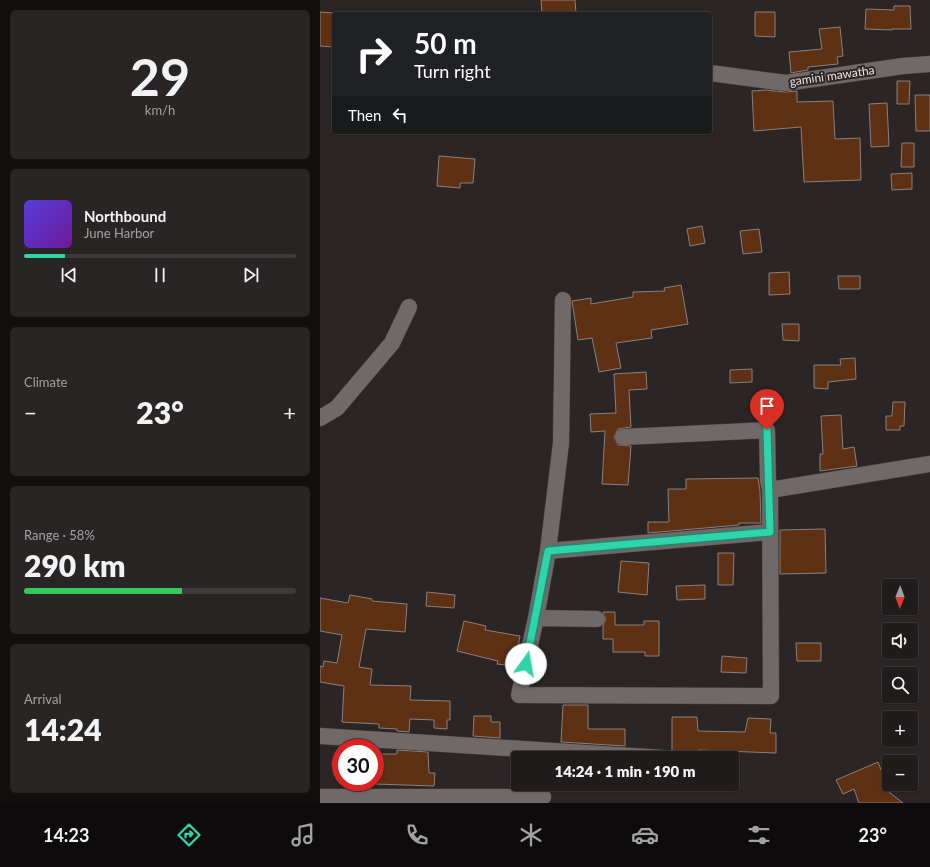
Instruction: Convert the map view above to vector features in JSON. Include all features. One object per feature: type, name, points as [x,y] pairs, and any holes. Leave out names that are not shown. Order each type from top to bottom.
[{"type":"street","name":"gamini mawatha","points":[[712,73],[786,83],[903,66],[930,64]]},
{"type":"street","points":[[563,300],[561,443],[548,551],[536,618],[519,695],[771,696],[770,490],[768,480],[767,430],[623,437]]},
{"type":"street","points":[[320,418],[337,408],[392,343],[409,307]]},
{"type":"street","points":[[770,490],[930,464]]},
{"type":"street","points":[[548,551],[770,532]]},
{"type":"street","points":[[536,618],[597,619]]},
{"type":"street","points":[[320,736],[554,751]]},
{"type":"street","points":[[320,797],[543,797]]},
{"type":"building","points":[[541,0],[575,0],[576,12],[542,12]]},
{"type":"building","points":[[894,6],[910,6],[911,29],[865,29],[866,9],[894,10]]},
{"type":"building","points":[[320,12],[332,13],[332,47],[320,46]]},
{"type":"building","points":[[755,12],[775,12],[775,37],[755,36]]},
{"type":"building","points":[[840,27],[843,56],[837,57],[838,64],[808,67],[808,70],[791,73],[789,52],[822,49],[819,29]]},
{"type":"building","points":[[897,81],[910,81],[909,104],[897,104]]},
{"type":"building","points":[[766,90],[785,92],[797,91],[797,102],[833,101],[835,139],[860,138],[861,180],[804,182],[801,127],[754,131],[752,91]]},
{"type":"building","points":[[915,95],[930,95],[930,131],[916,131]]},
{"type":"building","points":[[887,103],[889,146],[871,147],[869,104]]},
{"type":"building","points":[[902,143],[914,143],[914,167],[901,167]]},
{"type":"building","points":[[439,156],[475,159],[473,183],[460,183],[460,188],[437,186]]},
{"type":"building","points":[[912,173],[912,189],[892,190],[891,174]]},
{"type":"building","points":[[702,226],[705,243],[690,246],[687,229]]},
{"type":"building","points":[[759,229],[762,252],[743,254],[740,231]]},
{"type":"building","points":[[789,272],[790,294],[769,295],[769,273]]},
{"type":"building","points":[[838,276],[860,276],[860,289],[839,289]]},
{"type":"building","points":[[681,285],[688,324],[651,330],[652,338],[616,343],[621,368],[599,372],[592,338],[578,340],[572,301],[591,298],[591,304],[633,297],[633,292],[665,291],[664,288]]},
{"type":"building","points":[[782,324],[799,324],[799,341],[783,340]]},
{"type":"building","points":[[855,358],[856,379],[828,382],[828,389],[814,388],[814,365],[841,365],[840,359]]},
{"type":"building","points":[[752,369],[752,382],[730,383],[730,370]]},
{"type":"building","points":[[646,372],[647,389],[629,390],[631,427],[618,429],[614,437],[618,445],[631,446],[628,485],[602,484],[605,431],[591,432],[590,414],[616,413],[614,374]]},
{"type":"building","points":[[893,402],[905,402],[904,426],[900,426],[900,430],[886,430],[886,416],[892,416]]},
{"type":"building","points":[[841,415],[843,449],[854,447],[857,466],[820,471],[820,454],[823,454],[821,416]]},
{"type":"building","points":[[758,478],[761,523],[739,523],[739,525],[648,533],[648,522],[669,522],[668,489],[686,489],[686,479]]},
{"type":"building","points":[[825,529],[826,573],[780,574],[780,530]]},
{"type":"building","points":[[718,553],[734,553],[733,585],[718,585]]},
{"type":"building","points":[[621,561],[649,563],[647,595],[618,592]]},
{"type":"building","points":[[705,585],[705,599],[677,600],[676,586]]},
{"type":"building","points":[[427,592],[455,595],[454,608],[426,606]]},
{"type":"building","points":[[350,595],[372,599],[372,601],[407,604],[405,632],[366,629],[359,667],[372,669],[370,685],[411,686],[410,700],[450,701],[450,720],[447,720],[447,729],[434,728],[434,720],[410,719],[409,732],[397,731],[397,729],[379,728],[379,724],[342,722],[344,686],[320,682],[320,666],[323,667],[324,661],[337,663],[342,635],[320,631],[320,598],[348,603]]},
{"type":"building","points":[[603,612],[615,612],[615,625],[644,625],[644,621],[659,621],[659,656],[645,656],[645,652],[613,652],[613,639],[603,639],[603,626],[606,619]]},
{"type":"building","points":[[464,621],[486,626],[485,630],[520,636],[515,666],[497,664],[498,661],[457,651]]},
{"type":"building","points":[[796,643],[821,643],[821,661],[797,661]]},
{"type":"building","points":[[722,656],[747,658],[746,673],[721,672]]},
{"type":"building","points":[[563,705],[588,705],[588,729],[625,729],[625,746],[561,742]]},
{"type":"building","points":[[474,716],[491,716],[491,722],[500,722],[500,738],[473,736]]},
{"type":"building","points":[[672,717],[697,717],[698,731],[745,732],[748,718],[771,719],[770,733],[776,733],[776,753],[698,750],[672,751]]},
{"type":"building","points":[[397,750],[428,752],[429,773],[435,773],[434,786],[384,784],[384,754],[397,754]]},
{"type":"building","points":[[878,762],[882,772],[882,791],[889,791],[903,803],[859,803],[854,789],[843,794],[836,780]]},
{"type":"route","points":[[526,664],[548,551],[650,544],[770,532],[770,490],[768,480],[767,430]]}]
